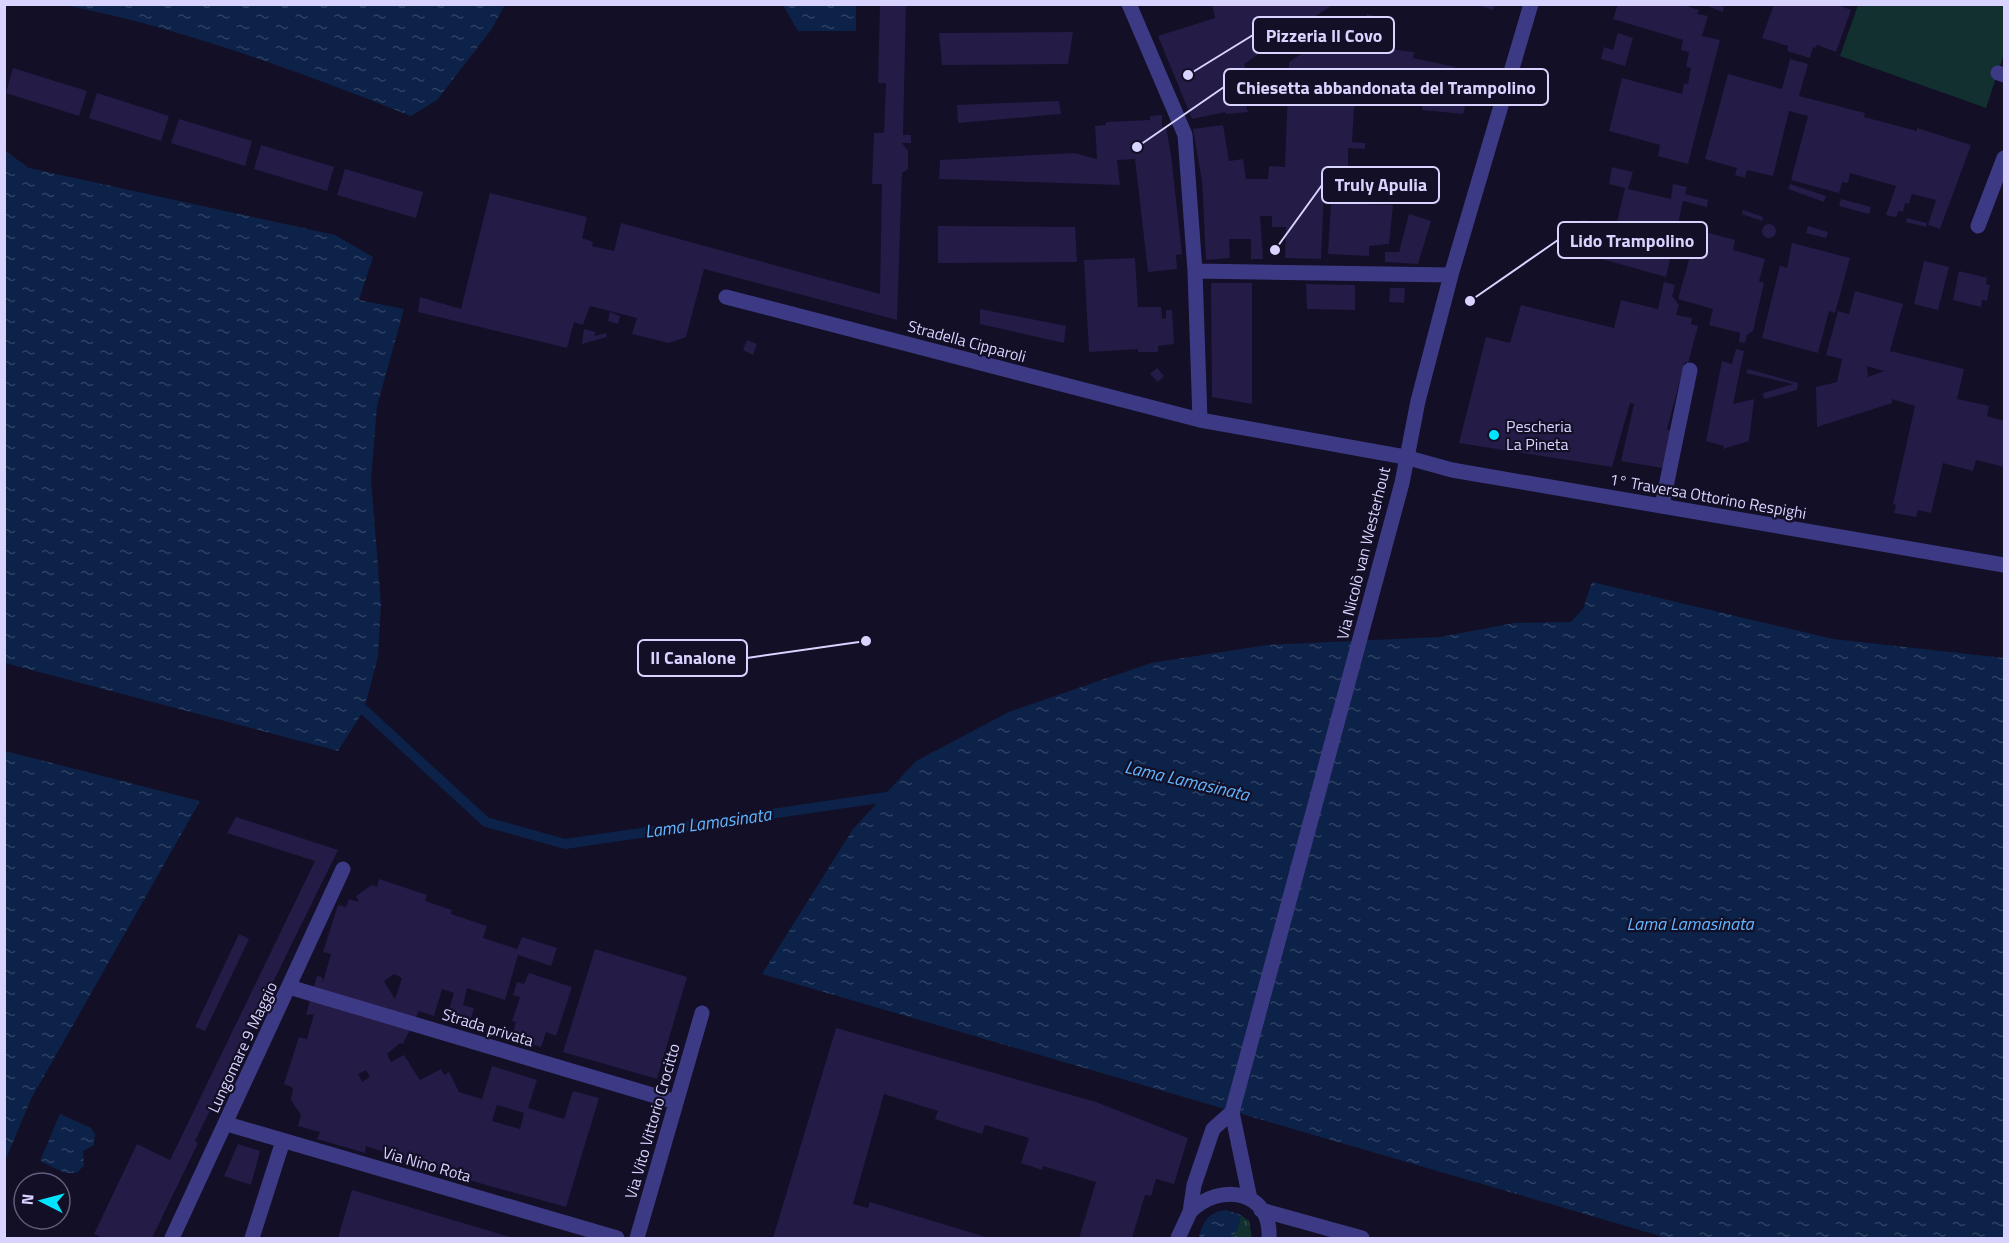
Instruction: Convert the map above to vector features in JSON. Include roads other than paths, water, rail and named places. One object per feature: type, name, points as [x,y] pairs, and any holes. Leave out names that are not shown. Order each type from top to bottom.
[{"type":"street","points":[[1129,4],[1185,135],[1195,271],[1200,420]]},
{"type":"street","name":"Via Nicolò van Westerhout","points":[[1269,1239],[1267,1221],[1256,1205],[1232,1112],[1402,483],[1406,457],[1452,275],[1531,4]]},
{"type":"street","points":[[1978,226],[2004,158]]},
{"type":"street","points":[[1195,271],[1452,275]]},
{"type":"street","name":"Stradella Cipparoli","points":[[726,297],[1200,420],[1406,457]]},
{"type":"street","points":[[1662,506],[1690,370]]},
{"type":"street","name":"1° Traversa Ottorino Respighi","points":[[1406,457],[1452,470],[2004,565]]},
{"type":"street","name":"Lungomare 9 Maggio","points":[[172,1239],[343,869]]},
{"type":"street","name":"Strada privata","points":[[289,987],[676,1102]]},
{"type":"street","name":"Via Vito Vittorio Crocitto","points":[[638,1239],[702,1012]]},
{"type":"street","name":"Via Nicolò van Westerhout","points":[[1182,1235],[1190,1212],[1194,1185],[1213,1129],[1232,1112]]},
{"type":"street","name":"Via Nino Rota","points":[[226,1124],[617,1239]]},
{"type":"street","points":[[252,1239],[283,1141]]},
{"type":"street","points":[[1190,1212],[1200,1202],[1224,1192],[1256,1205],[1362,1239]]},
{"type":"water","points":[[505,4],[491,30],[437,100],[411,116],[326,83],[197,39],[154,26],[65,5]]},
{"type":"water","points":[[783,5],[856,5],[856,31],[798,31]]},
{"type":"water","points":[[4,150],[29,168],[335,235],[373,257],[359,300],[404,309],[377,406],[371,480],[381,604],[378,656],[364,710],[338,751],[5,663]]},
{"type":"water","name":"Lama Lamasinata","points":[[1592,582],[1833,639],[2004,658],[2004,1238],[1667,1238],[762,974],[853,829],[916,761],[1009,712],[1151,663],[1267,645],[1440,637],[1514,623],[1571,622],[1583,609]]},
{"type":"water","points":[[5,751],[200,801],[31,1099],[5,1161]]},
{"type":"water","points":[[60,1114],[91,1128],[95,1134],[94,1145],[83,1151],[84,1166],[76,1173],[61,1171],[40,1161]]},
{"type":"water","points":[[1226,1210],[1241,1215],[1237,1231],[1231,1238],[1199,1238],[1207,1219],[1215,1213]]},
{"type":"waterway","name":"Lama Lamasinata","points":[[364,710],[486,822],[565,844],[894,796]]},
{"type":"place","name":"Pizzeria Il Covo","points":[[1188,75]]},
{"type":"place","name":"Chiesetta abbandonata del Trampolino","points":[[1137,147]]},
{"type":"place","name":"Truly Apulia","points":[[1275,250]]},
{"type":"place","name":"Lido Trampolino","points":[[1470,301]]},
{"type":"place","name":"Pescheria La Pineta","points":[[1494,435]]},
{"type":"place","name":"Il Canalone","points":[[866,641]]}]
